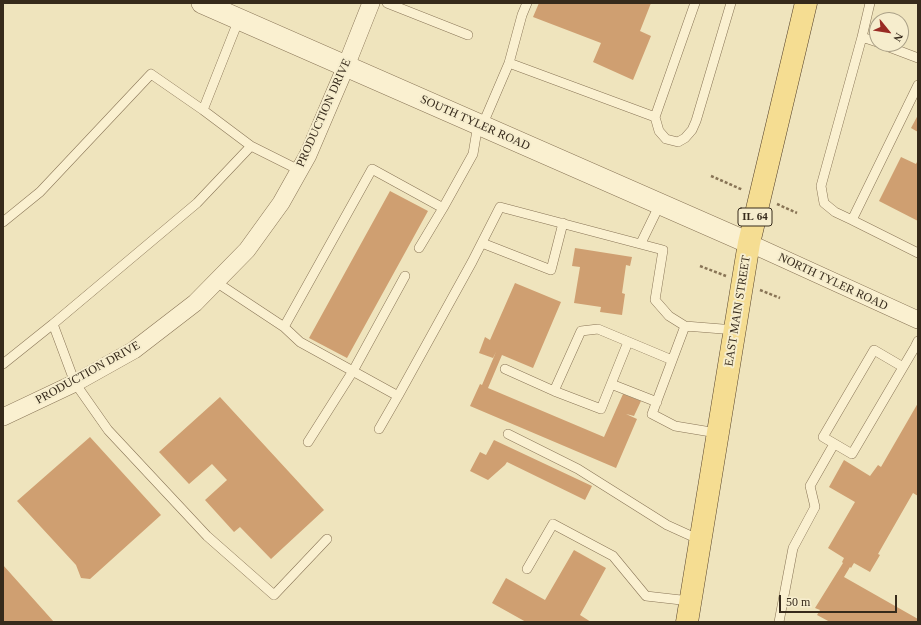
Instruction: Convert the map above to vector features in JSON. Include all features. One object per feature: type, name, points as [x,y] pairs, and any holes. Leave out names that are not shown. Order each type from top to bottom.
[{"type":"main road","name":"EAST MAIN STREET","points":[[687,622],[749,243],[806,3]]},
{"type":"street","name":"SOUTH TYLER ROAD","points":[[202,3],[749,243]]},
{"type":"street","name":"PRODUCTION DRIVE","points":[[3,417],[75,382],[134,350],[196,303],[247,250],[280,203],[308,155],[371,3]]},
{"type":"street","name":"NORTH TYLER ROAD","points":[[749,243],[918,320]]},
{"type":"lane","points":[[387,3],[468,34]]},
{"type":"lane","points":[[419,248],[473,154],[480,125],[500,88],[509,64],[522,15],[527,3]]},
{"type":"lane","points":[[695,3],[655,117],[659,131],[666,139],[678,142],[686,138],[696,121],[731,3]]},
{"type":"lane","points":[[870,3],[821,186],[824,203],[835,212],[918,253]]},
{"type":"lane","points":[[203,110],[239,19]]},
{"type":"lane","points":[[862,37],[869,39]]},
{"type":"lane","points":[[902,52],[918,58]]},
{"type":"lane","points":[[509,64],[655,117]]},
{"type":"lane","points":[[3,222],[40,192],[151,74],[251,146],[300,170]]},
{"type":"lane","points":[[852,220],[918,85]]},
{"type":"lane","points":[[3,364],[197,203],[251,146]]},
{"type":"lane","points":[[284,328],[372,169],[443,208]]},
{"type":"lane","points":[[641,243],[660,204]]},
{"type":"lane","points":[[379,429],[482,243],[500,207],[663,250],[655,300],[669,316],[685,326],[735,330]]},
{"type":"lane","points":[[482,243],[551,270],[563,223]]},
{"type":"lane","points":[[308,442],[353,371],[405,276]]},
{"type":"lane","points":[[216,282],[284,328],[300,342],[398,396]]},
{"type":"lane","points":[[53,324],[75,382],[108,430],[207,536],[274,594],[327,539]]},
{"type":"lane","points":[[685,326],[652,414],[675,426],[718,433]]},
{"type":"lane","points":[[554,391],[581,331],[598,329],[672,360]]},
{"type":"lane","points":[[903,367],[874,350],[823,437],[852,454],[903,367],[918,341]]},
{"type":"lane","points":[[505,369],[554,391],[601,409],[628,342]]},
{"type":"lane","points":[[611,384],[657,402]]},
{"type":"lane","points":[[508,434],[578,469],[668,525],[700,540]]},
{"type":"lane","points":[[779,622],[793,548],[814,507],[810,486],[834,444]]},
{"type":"lane","points":[[527,569],[553,524],[613,556],[646,596],[690,601]]},
{"type":"building","points":[[539,3],[651,3],[640,31],[651,36],[633,80],[593,62],[601,43],[533,17]]},
{"type":"building","points":[[918,115],[918,132],[911,128]]},
{"type":"building","points":[[901,157],[916,164],[918,160],[918,221],[879,201]]},
{"type":"building","points":[[390,191],[428,211],[347,358],[309,338]]},
{"type":"building","points":[[575,248],[632,257],[630,266],[626,265],[622,293],[625,294],[622,315],[600,312],[601,307],[574,303],[580,267],[572,266]]},
{"type":"building","points":[[515,283],[561,302],[533,368],[502,355],[488,388],[604,437],[623,394],[641,401],[634,416],[626,414],[637,419],[616,468],[470,406],[480,384],[482,385],[496,352],[493,358],[479,353],[485,337],[490,340]]},
{"type":"building","points":[[220,397],[324,510],[271,559],[240,527],[234,532],[205,500],[227,480],[212,464],[189,484],[159,452]]},
{"type":"building","points":[[918,403],[918,496],[913,493],[878,554],[880,555],[870,572],[854,563],[844,577],[918,619],[918,622],[830,622],[817,615],[820,610],[815,608],[843,563],[844,558],[828,548],[855,502],[829,487],[844,460],[870,476],[878,465],[881,467]]},
{"type":"building","points":[[90,437],[161,515],[90,579],[81,578],[76,565],[17,501]]},
{"type":"building","points":[[494,440],[592,486],[585,500],[507,462],[488,480],[470,471],[480,452],[486,455]]},
{"type":"building","points":[[574,550],[606,568],[580,615],[591,622],[526,622],[492,603],[506,578],[545,600]]},
{"type":"building","points":[[3,565],[54,622],[3,622]]}]
